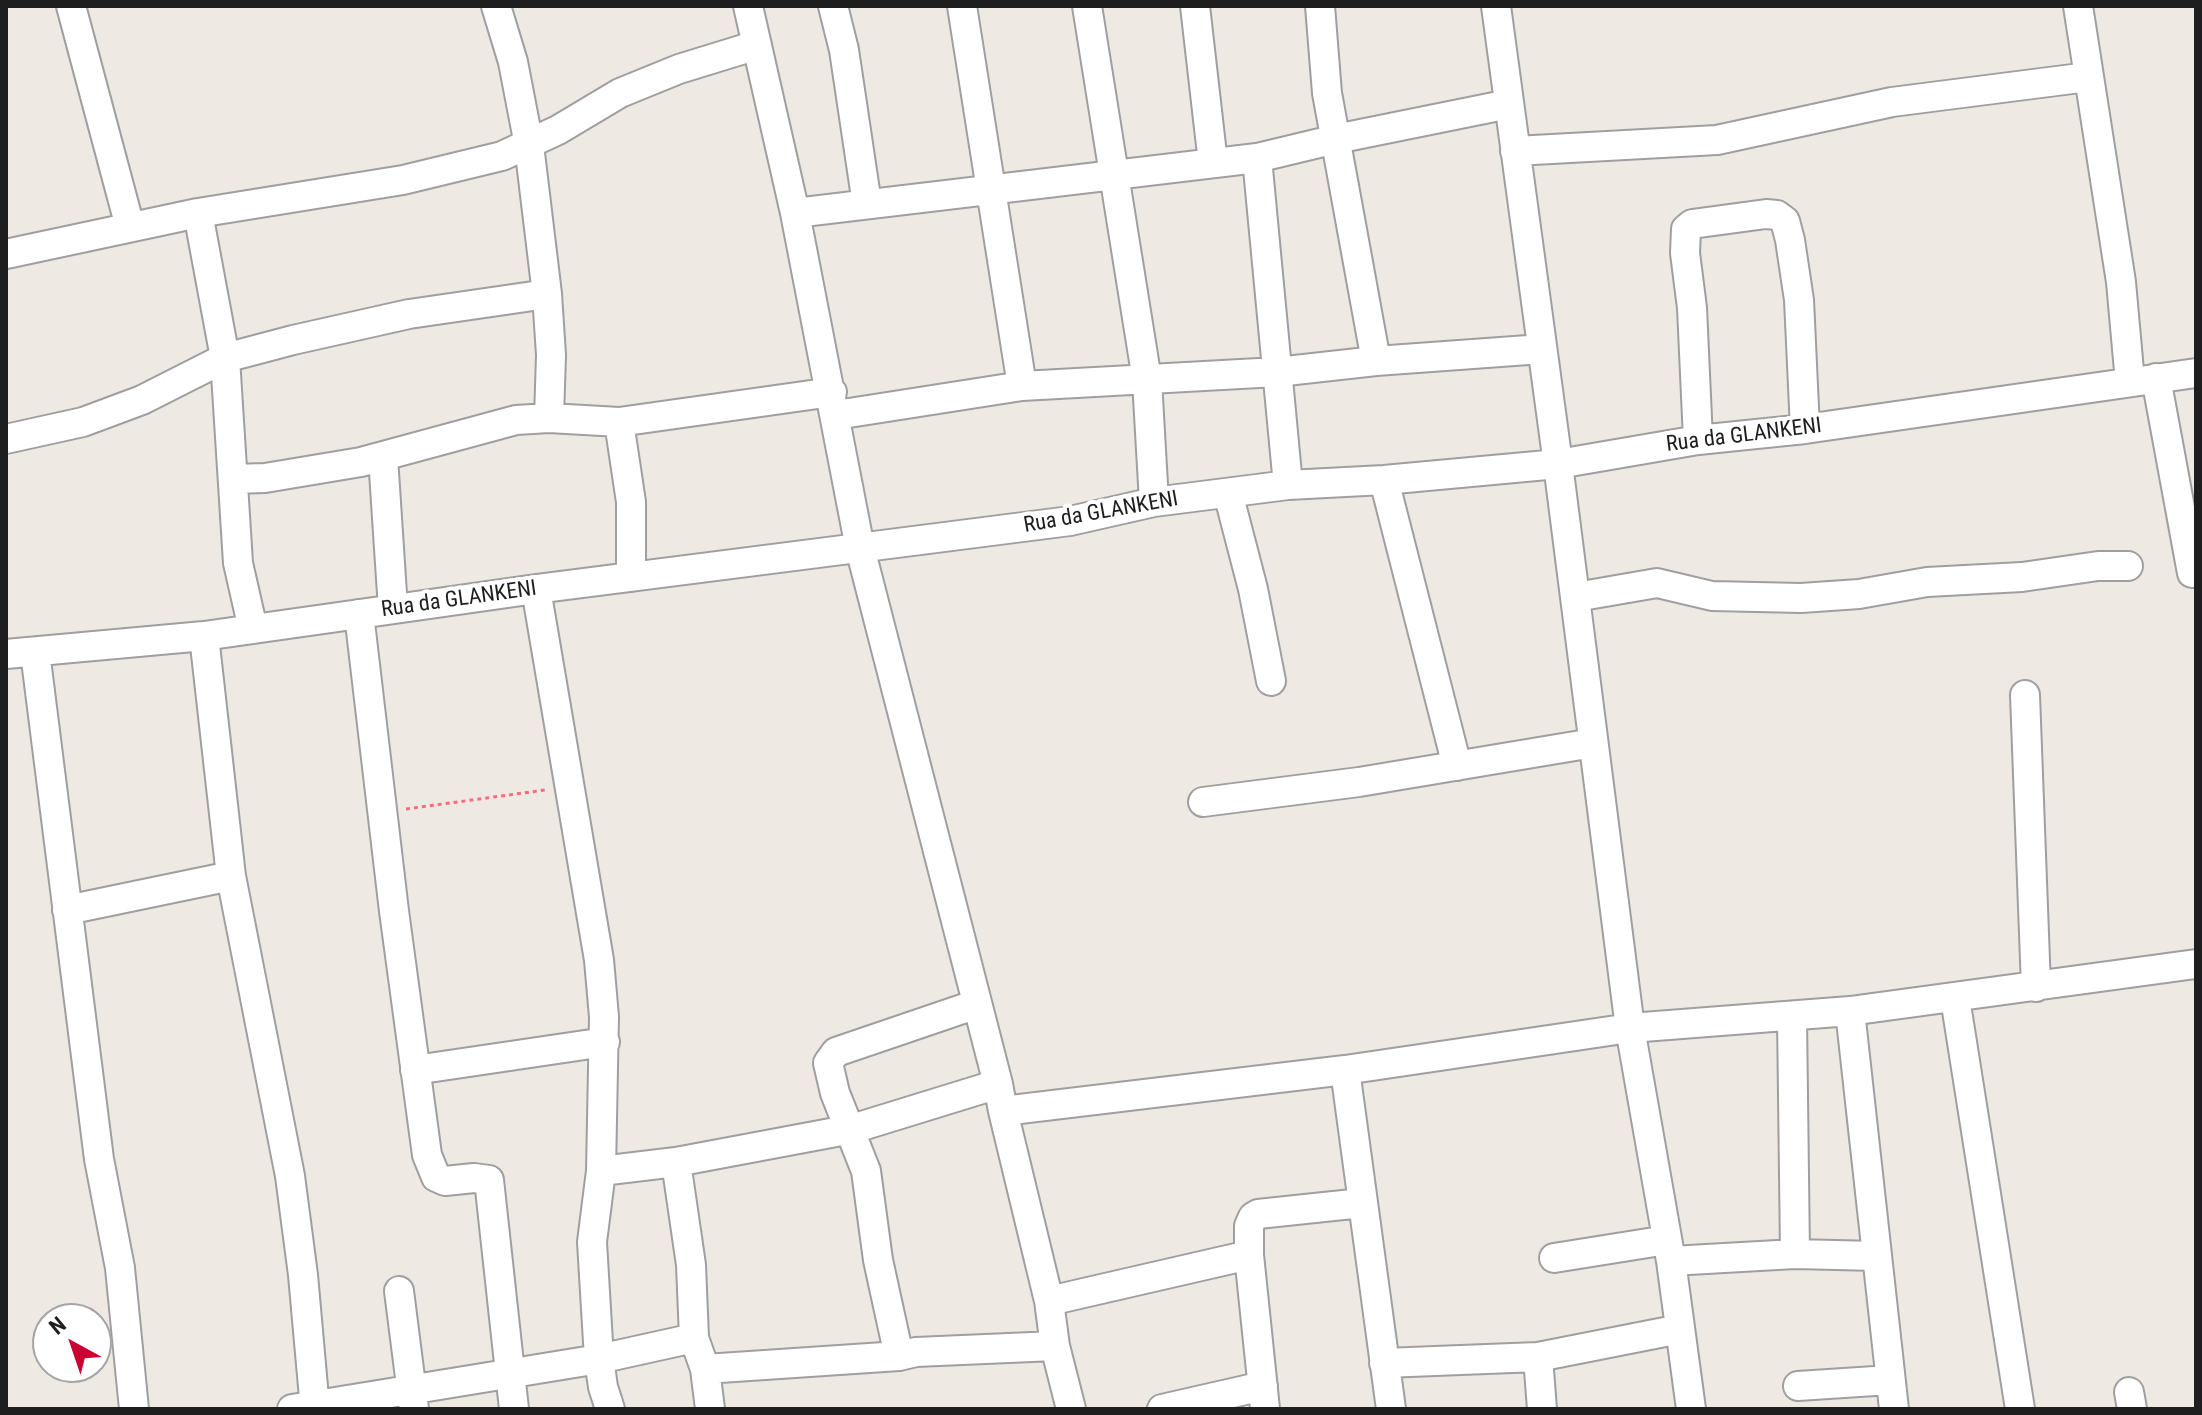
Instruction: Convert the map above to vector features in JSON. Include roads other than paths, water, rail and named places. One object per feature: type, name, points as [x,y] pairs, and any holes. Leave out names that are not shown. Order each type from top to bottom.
[{"type":"street","points":[[71,6],[130,227]]},
{"type":"street","points":[[496,6],[513,62],[529,145],[547,294],[551,355],[549,418]]},
{"type":"street","points":[[748,6],[795,213],[860,548],[1001,1097],[1071,1409]]},
{"type":"street","points":[[833,6],[844,50],[867,204]]},
{"type":"street","points":[[962,6],[1022,386]]},
{"type":"street","points":[[1087,6],[1147,380],[1154,502]]},
{"type":"street","points":[[1195,6],[1213,163]]},
{"type":"street","points":[[1320,6],[1327,93],[1376,361]]},
{"type":"street","points":[[1496,6],[1576,597],[1630,1028],[1669,1251],[1691,1409]]},
{"type":"street","points":[[2078,6],[2121,282],[2192,573]]},
{"type":"street","points":[[6,254],[198,213],[403,180],[502,156],[529,145],[620,93],[679,69],[757,45]]},
{"type":"street","points":[[1515,151],[1717,140],[1892,102],[2088,77]]},
{"type":"street","points":[[795,213],[1257,158],[1509,104]]},
{"type":"street","points":[[1257,158],[1288,485]]},
{"type":"street","points":[[198,213],[225,358],[238,563],[253,629]]},
{"type":"street","points":[[1698,440],[1686,229],[1692,224],[1766,214],[1777,215],[1785,221],[1790,240],[1799,300],[1805,429]]},
{"type":"street","points":[[6,439],[83,422],[142,400],[225,358],[361,323],[547,294]]},
{"type":"street","points":[[233,479],[265,478],[383,457],[516,420],[549,418],[619,422],[1022,386],[1277,372],[1542,349]]},
{"type":"street","name":"Rua da GLANKENI","points":[[6,654],[204,636],[536,589],[1070,521],[1154,502],[1288,485],[1384,480],[1558,464],[1698,440],[1805,429],[2196,373]]},
{"type":"street","points":[[619,422],[631,502],[631,577]]},
{"type":"street","points":[[383,457],[393,609]]},
{"type":"street","points":[[1384,480],[1457,766]]},
{"type":"street","points":[[1228,493],[1253,589],[1271,681]]},
{"type":"street","points":[[1576,597],[1657,583],[1712,596],[1801,598],[1859,594],[1927,582],[2022,577],[2098,566],[2128,566]]},
{"type":"street","points":[[536,589],[599,960],[605,1042],[601,1171],[592,1242],[599,1359],[610,1409]]},
{"type":"street","points":[[359,614],[427,1155],[431,1170],[436,1177],[445,1181],[489,1180],[514,1409]]},
{"type":"street","points":[[204,636],[231,876],[290,1176],[303,1275],[307,1408],[412,1399],[511,1373],[599,1359],[694,1338]]},
{"type":"street","points":[[35,652],[99,1159],[120,1268],[134,1409]]},
{"type":"street","points":[[2025,695],[2036,987]]},
{"type":"street","points":[[1203,802],[1359,782],[1593,743]]},
{"type":"street","points":[[67,910],[231,876]]},
{"type":"street","points":[[601,1171],[676,1162],[1001,1097],[1345,1070],[1630,1028],[1850,1011],[2196,964]]},
{"type":"street","points":[[1955,998],[2020,1409]]},
{"type":"street","points":[[899,1356],[878,1260],[866,1171],[852,1129],[835,1093],[828,1063],[832,1055],[977,1004]]},
{"type":"street","points":[[1850,1011],[1894,1409]]},
{"type":"street","points":[[1792,1017],[1795,1254]]},
{"type":"street","points":[[415,1070],[605,1042]]},
{"type":"street","points":[[1345,1070],[1391,1409]]},
{"type":"street","points":[[676,1162],[691,1265],[694,1338],[705,1369],[710,1409]]},
{"type":"street","points":[[1162,1409],[1264,1398],[1249,1255],[1249,1226],[1253,1217],[1362,1203]]},
{"type":"street","points":[[1554,1258],[1669,1251],[1876,1256]]},
{"type":"street","points":[[1049,1301],[1249,1255]]},
{"type":"street","points":[[399,1291],[412,1399]]},
{"type":"street","points":[[1384,1363],[1538,1357],[1680,1329]]},
{"type":"street","points":[[705,1369],[899,1356],[916,1352],[1055,1346]]},
{"type":"street","points":[[1538,1357],[1542,1409]]},
{"type":"street","points":[[1798,1386],[1890,1380]]}]
